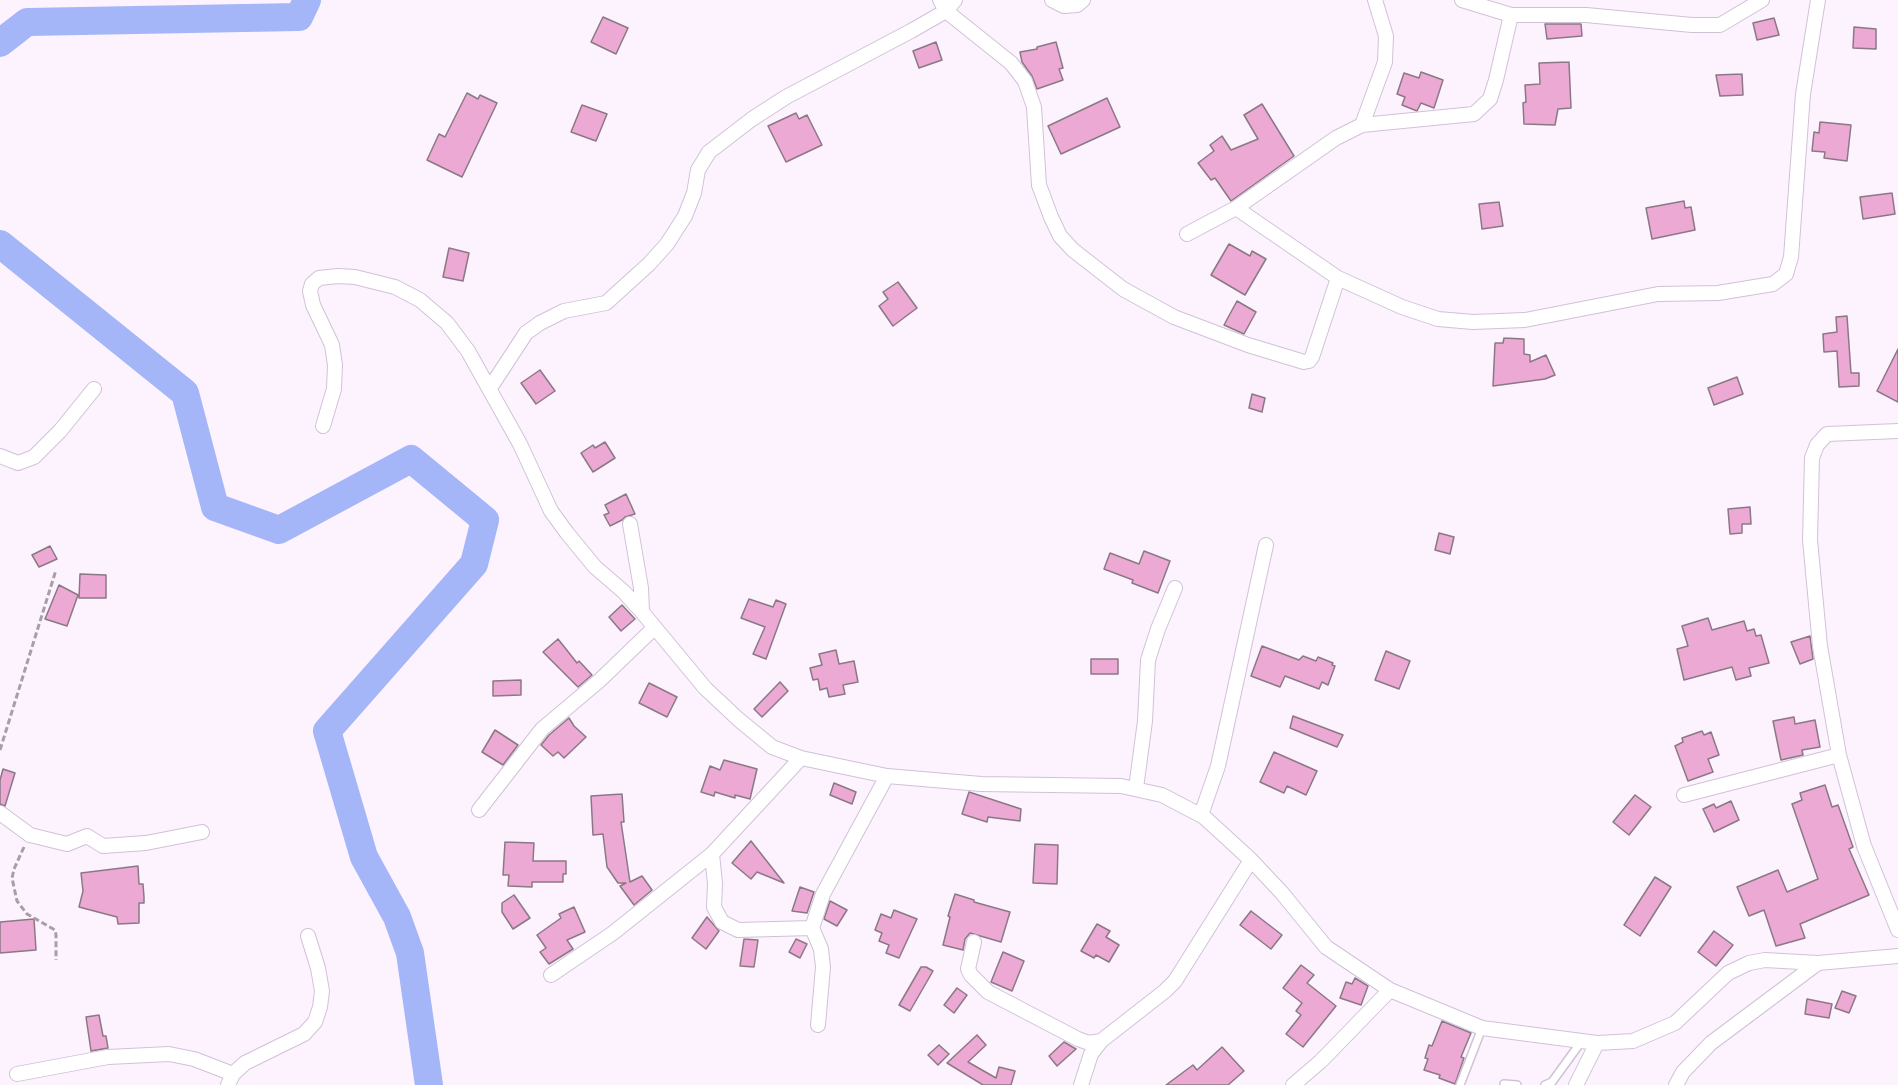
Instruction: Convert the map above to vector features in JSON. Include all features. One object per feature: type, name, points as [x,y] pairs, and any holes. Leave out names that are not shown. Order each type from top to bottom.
[{"type":"street","points":[[1052,0],[1064,6],[1077,5],[1083,0]]},
{"type":"street","points":[[1362,125],[1385,62],[1386,36],[1375,0]]},
{"type":"street","points":[[1462,0],[1511,15],[1586,15],[1692,25],[1720,25],[1762,0]]},
{"type":"street","points":[[1236,208],[1338,278],[1402,307],[1438,319],[1473,322],[1525,320],[1658,294],[1718,293],[1773,284],[1786,274],[1791,257],[1803,94],[1818,0]]},
{"type":"street","points":[[490,388],[526,333],[564,311],[606,303],[650,264],[667,244],[685,216],[694,193],[698,171],[709,152],[786,97],[842,69],[947,4],[1011,63],[1026,81],[1034,107],[1040,185],[1051,217],[1060,236],[1073,250],[1123,289],[1174,317],[1248,345],[1305,362],[1312,357],[1338,278]]},
{"type":"street","points":[[1187,234],[1236,208],[1336,138],[1362,125],[1474,114],[1490,99],[1511,15]]},
{"type":"street","points":[[323,426],[334,389],[335,365],[332,345],[313,305],[310,291],[312,284],[319,278],[327,276],[355,277],[395,287],[420,300],[447,323],[468,351],[520,444],[550,511],[595,567],[624,592],[705,688],[772,747],[801,758],[887,776],[981,784],[1121,786],[1162,795],[1201,815],[1251,860],[1282,893],[1326,947],[1390,990],[1482,1028],[1597,1043],[1633,1041],[1675,1023],[1728,973],[1749,963],[1765,960],[1818,963],[1898,956]]},
{"type":"street","points":[[0,456],[18,463],[34,457],[60,431],[94,389]]},
{"type":"street","points":[[1898,431],[1827,434],[1817,445],[1812,458],[1810,540],[1820,646],[1839,755],[1864,846],[1898,930]]},
{"type":"street","points":[[630,524],[641,588],[642,612]]},
{"type":"street","points":[[1201,815],[1218,766],[1266,545]]},
{"type":"street","points":[[1136,788],[1145,721],[1148,660],[1175,588]]},
{"type":"street","points":[[479,810],[542,729],[599,681],[654,628]]},
{"type":"street","points":[[1684,795],[1839,755]]},
{"type":"street","points":[[551,975],[613,933],[712,854],[801,758]]},
{"type":"street","points":[[818,1025],[823,967],[812,928],[823,894],[887,776]]},
{"type":"street","points":[[0,813],[30,835],[67,843],[87,836],[103,846],[146,843],[202,831]]},
{"type":"street","points":[[712,854],[715,884],[714,907],[722,922],[738,930],[812,928]]},
{"type":"street","points":[[1081,1085],[1091,1054],[1101,1041],[1175,981],[1251,860]]},
{"type":"street","points":[[17,1074],[108,1057],[169,1054],[194,1059],[230,1079],[244,1063],[304,1034],[315,1022],[322,991],[308,936]]},
{"type":"street","points":[[974,942],[968,969],[988,992],[1078,1039],[1089,1042],[1101,1041]]},
{"type":"street","points":[[1676,1085],[1683,1072],[1711,1043],[1818,963]]},
{"type":"street","points":[[1293,1085],[1321,1061],[1390,990]]},
{"type":"street","points":[[1576,1085],[1597,1043]]},
{"type":"lane","points":[[1460,1085],[1482,1028]]},
{"type":"lane","points":[[1545,1085],[1552,1082],[1582,1041]]},
{"type":"lane","points":[[1504,1084],[1517,1085]]},
{"type":"path","points":[[0,750],[56,570]]},
{"type":"path","points":[[30,835],[14,868],[13,886],[21,908],[55,930],[56,960]]},
{"type":"building","points":[[603,17],[628,28],[616,54],[591,42]]},
{"type":"building","points":[[1774,18],[1779,35],[1757,40],[1753,23]]},
{"type":"building","points":[[1545,24],[1581,24],[1582,36],[1547,39]]},
{"type":"building","points":[[1854,27],[1876,29],[1876,49],[1853,48]]},
{"type":"building","points":[[936,42],[942,60],[919,68],[913,51]]},
{"type":"building","points":[[1056,42],[1063,68],[1059,69],[1063,80],[1037,89],[1032,76],[1022,62],[1020,52]]},
{"type":"building","points":[[1569,62],[1571,108],[1558,109],[1555,125],[1524,124],[1525,85],[1540,84],[1539,63]]},
{"type":"building","points":[[1421,72],[1443,80],[1434,108],[1421,103],[1417,111],[1402,105],[1405,97],[1397,94],[1404,73],[1419,78]]},
{"type":"building","points":[[1742,74],[1743,95],[1720,96],[1716,75]]},
{"type":"building","points":[[467,93],[478,99],[480,95],[497,103],[462,177],[427,160],[439,134],[445,137]]},
{"type":"building","points":[[1107,98],[1120,127],[1061,154],[1048,126]]},
{"type":"building","points":[[1262,104],[1294,156],[1231,201],[1215,178],[1211,180],[1198,163],[1214,151],[1210,145],[1222,136],[1231,150],[1258,139],[1244,115]]},
{"type":"building","points":[[582,105],[607,114],[596,141],[571,132]]},
{"type":"building","points":[[796,113],[799,119],[807,115],[822,145],[786,162],[768,126]]},
{"type":"building","points":[[1820,122],[1851,125],[1847,161],[1824,158],[1825,152],[1812,151],[1814,132],[1819,133]]},
{"type":"building","points":[[1892,193],[1895,214],[1863,219],[1860,197]]},
{"type":"building","points":[[1684,201],[1685,208],[1691,207],[1695,230],[1652,239],[1646,208]]},
{"type":"building","points":[[1499,202],[1503,226],[1482,229],[1479,204]]},
{"type":"building","points":[[1229,244],[1250,256],[1252,251],[1266,259],[1245,295],[1211,275]]},
{"type":"building","points":[[449,248],[469,253],[463,281],[443,277]]},
{"type":"building","points":[[898,282],[917,308],[893,326],[879,306],[888,299],[883,292]]},
{"type":"building","points":[[1237,301],[1256,312],[1244,334],[1224,325]]},
{"type":"building","points":[[1847,316],[1851,373],[1859,373],[1859,386],[1839,387],[1837,351],[1824,352],[1823,334],[1837,332],[1836,317]]},
{"type":"building","points":[[1504,338],[1524,339],[1524,354],[1530,355],[1530,362],[1546,355],[1555,375],[1545,379],[1493,386],[1495,343],[1503,343]]},
{"type":"building","points":[[1898,349],[1898,402],[1877,391]]},
{"type":"building","points":[[540,370],[555,391],[536,404],[521,383]]},
{"type":"building","points":[[1737,377],[1743,394],[1714,405],[1708,388]]},
{"type":"building","points":[[1252,394],[1265,398],[1262,412],[1249,408]]},
{"type":"building","points":[[605,442],[615,458],[593,472],[581,453],[593,445],[595,448]]},
{"type":"building","points":[[626,494],[635,514],[610,526],[604,515],[609,513],[605,505]]},
{"type":"building","points":[[1750,507],[1751,524],[1742,524],[1742,533],[1730,534],[1728,509]]},
{"type":"building","points":[[1439,533],[1454,537],[1450,554],[1435,550]]},
{"type":"building","points":[[50,546],[57,559],[39,567],[32,555]]},
{"type":"building","points":[[1144,551],[1170,561],[1158,593],[1104,569],[1110,553],[1139,564]]},
{"type":"building","points":[[80,574],[106,575],[106,598],[79,598]]},
{"type":"building","points":[[59,585],[78,595],[67,626],[45,619]]},
{"type":"building","points":[[749,599],[773,607],[776,600],[786,604],[766,659],[753,654],[765,627],[741,618]]},
{"type":"building","points":[[622,605],[635,619],[621,631],[609,617]]},
{"type":"building","points":[[1708,618],[1712,630],[1744,621],[1747,631],[1754,629],[1756,636],[1761,635],[1769,663],[1749,668],[1751,676],[1736,680],[1732,667],[1684,680],[1677,649],[1688,646],[1682,626]]},
{"type":"building","points":[[1810,636],[1813,659],[1800,664],[1791,642]]},
{"type":"building","points":[[558,639],[577,663],[579,661],[592,675],[578,687],[543,652]]},
{"type":"building","points":[[1262,646],[1299,660],[1303,656],[1316,661],[1318,657],[1333,663],[1332,665],[1335,666],[1328,685],[1322,682],[1319,689],[1285,676],[1280,687],[1251,676]]},
{"type":"building","points":[[836,650],[839,664],[854,661],[858,682],[843,685],[845,694],[829,697],[827,688],[820,690],[818,679],[813,680],[810,668],[822,665],[819,654]]},
{"type":"building","points":[[1386,651],[1410,661],[1399,689],[1375,680]]},
{"type":"building","points":[[1091,659],[1118,659],[1118,674],[1091,674]]},
{"type":"building","points":[[521,680],[521,695],[493,696],[493,681]]},
{"type":"building","points":[[780,682],[788,691],[762,717],[754,709]]},
{"type":"building","points":[[649,683],[677,697],[667,717],[639,703]]},
{"type":"building","points":[[1293,716],[1343,735],[1337,747],[1290,728]]},
{"type":"building","points":[[1794,717],[1795,724],[1815,720],[1820,747],[1802,750],[1803,755],[1781,760],[1773,721]]},
{"type":"building","points":[[569,718],[586,737],[564,758],[558,752],[553,756],[541,745]]},
{"type":"building","points":[[495,730],[518,745],[503,765],[482,752]]},
{"type":"building","points":[[1702,731],[1704,735],[1711,732],[1719,755],[1708,759],[1713,772],[1688,781],[1675,746],[1683,742],[1682,738]]},
{"type":"building","points":[[1274,752],[1317,771],[1306,795],[1287,786],[1284,793],[1260,782]]},
{"type":"building","points":[[724,760],[757,769],[750,799],[735,795],[735,798],[715,792],[714,796],[701,792],[710,766],[720,770]]},
{"type":"building","points":[[3,769],[15,773],[5,806],[0,804],[0,780]]},
{"type":"building","points":[[834,783],[856,792],[852,804],[830,795]]},
{"type":"building","points":[[1825,785],[1832,807],[1838,805],[1853,847],[1849,849],[1869,895],[1800,924],[1805,938],[1776,946],[1764,910],[1749,916],[1737,887],[1778,870],[1787,892],[1818,879],[1792,804],[1802,800],[1800,793]]},
{"type":"building","points":[[969,792],[1021,809],[1020,821],[988,817],[987,822],[962,814]]},
{"type":"building","points":[[622,794],[624,822],[621,822],[630,882],[642,876],[652,890],[634,905],[620,886],[626,883],[618,883],[607,867],[603,834],[593,835],[591,796]]},
{"type":"building","points":[[1635,795],[1651,807],[1629,835],[1613,822]]},
{"type":"building","points":[[1731,801],[1739,820],[1714,832],[1703,809],[1714,804],[1716,808]]},
{"type":"building","points":[[751,841],[784,883],[757,872],[751,879],[732,863]]},
{"type":"building","points":[[505,842],[534,843],[533,861],[566,861],[566,874],[563,874],[563,882],[532,882],[532,887],[508,886],[509,875],[503,875]]},
{"type":"building","points":[[1035,844],[1058,845],[1057,884],[1033,883]]},
{"type":"building","points":[[138,866],[139,884],[143,884],[144,897],[144,903],[139,903],[139,923],[118,924],[117,917],[79,907],[83,891],[81,873]]},
{"type":"building","points":[[1655,877],[1671,887],[1640,936],[1624,925]]},
{"type":"building","points":[[800,887],[814,892],[807,913],[792,911]]},
{"type":"building","points":[[955,894],[1010,912],[1001,942],[970,933],[965,939],[963,950],[943,945]]},
{"type":"building","points":[[514,895],[530,918],[513,929],[502,912],[502,903]]},
{"type":"building","points":[[830,901],[847,910],[837,926],[824,919]]},
{"type":"building","points":[[574,907],[585,932],[567,940],[573,949],[549,964],[540,952],[546,948],[537,935],[561,918],[559,914]]},
{"type":"building","points":[[894,910],[917,919],[899,958],[886,953],[889,945],[879,941],[882,933],[875,930],[881,914],[891,918]]},
{"type":"building","points":[[1251,911],[1282,935],[1271,949],[1240,925]]},
{"type":"building","points":[[707,917],[719,931],[706,949],[692,938]]},
{"type":"building","points":[[34,919],[36,950],[0,953],[0,922]]},
{"type":"building","points":[[1097,924],[1110,931],[1106,937],[1119,945],[1109,962],[1081,951]]},
{"type":"building","points":[[1714,931],[1733,945],[1716,966],[1698,952]]},
{"type":"building","points":[[744,939],[758,940],[754,967],[740,966]]},
{"type":"building","points":[[796,939],[807,944],[800,958],[789,952]]},
{"type":"building","points":[[1003,952],[1024,961],[1012,991],[991,982]]},
{"type":"building","points":[[1301,965],[1314,975],[1307,983],[1336,1006],[1303,1047],[1286,1034],[1301,1015],[1296,1011],[1302,1003],[1283,988]]},
{"type":"building","points":[[921,967],[933,971],[910,1011],[899,1005]]},
{"type":"building","points":[[1355,978],[1368,986],[1361,1005],[1340,998],[1346,982],[1352,984]]},
{"type":"building","points":[[957,988],[967,995],[954,1013],[944,1005]]},
{"type":"building","points":[[1842,991],[1856,996],[1849,1013],[1835,1008]]},
{"type":"building","points":[[1807,999],[1832,1004],[1829,1018],[1805,1014]]},
{"type":"building","points":[[99,1015],[108,1048],[91,1051],[86,1017]]},
{"type":"building","points":[[1442,1021],[1471,1033],[1461,1057],[1464,1058],[1455,1084],[1439,1078],[1440,1075],[1424,1070],[1429,1045],[1432,1046]]},
{"type":"building","points":[[977,1035],[986,1045],[968,1062],[996,1078],[999,1067],[1015,1071],[1011,1085],[983,1085],[947,1063]]},
{"type":"building","points":[[1064,1042],[1076,1049],[1057,1066],[1049,1056]]},
{"type":"building","points":[[939,1045],[949,1054],[938,1065],[928,1055]]},
{"type":"building","points":[[1222,1047],[1244,1071],[1228,1085],[1166,1085],[1193,1065],[1197,1070]]},
{"type":"waterway","points":[[0,43],[27,22],[299,17],[307,0]]},
{"type":"waterway","points":[[0,244],[185,393],[215,507],[279,530],[411,459],[485,520],[474,564],[327,731],[364,857],[397,917],[410,953],[429,1085]]}]
